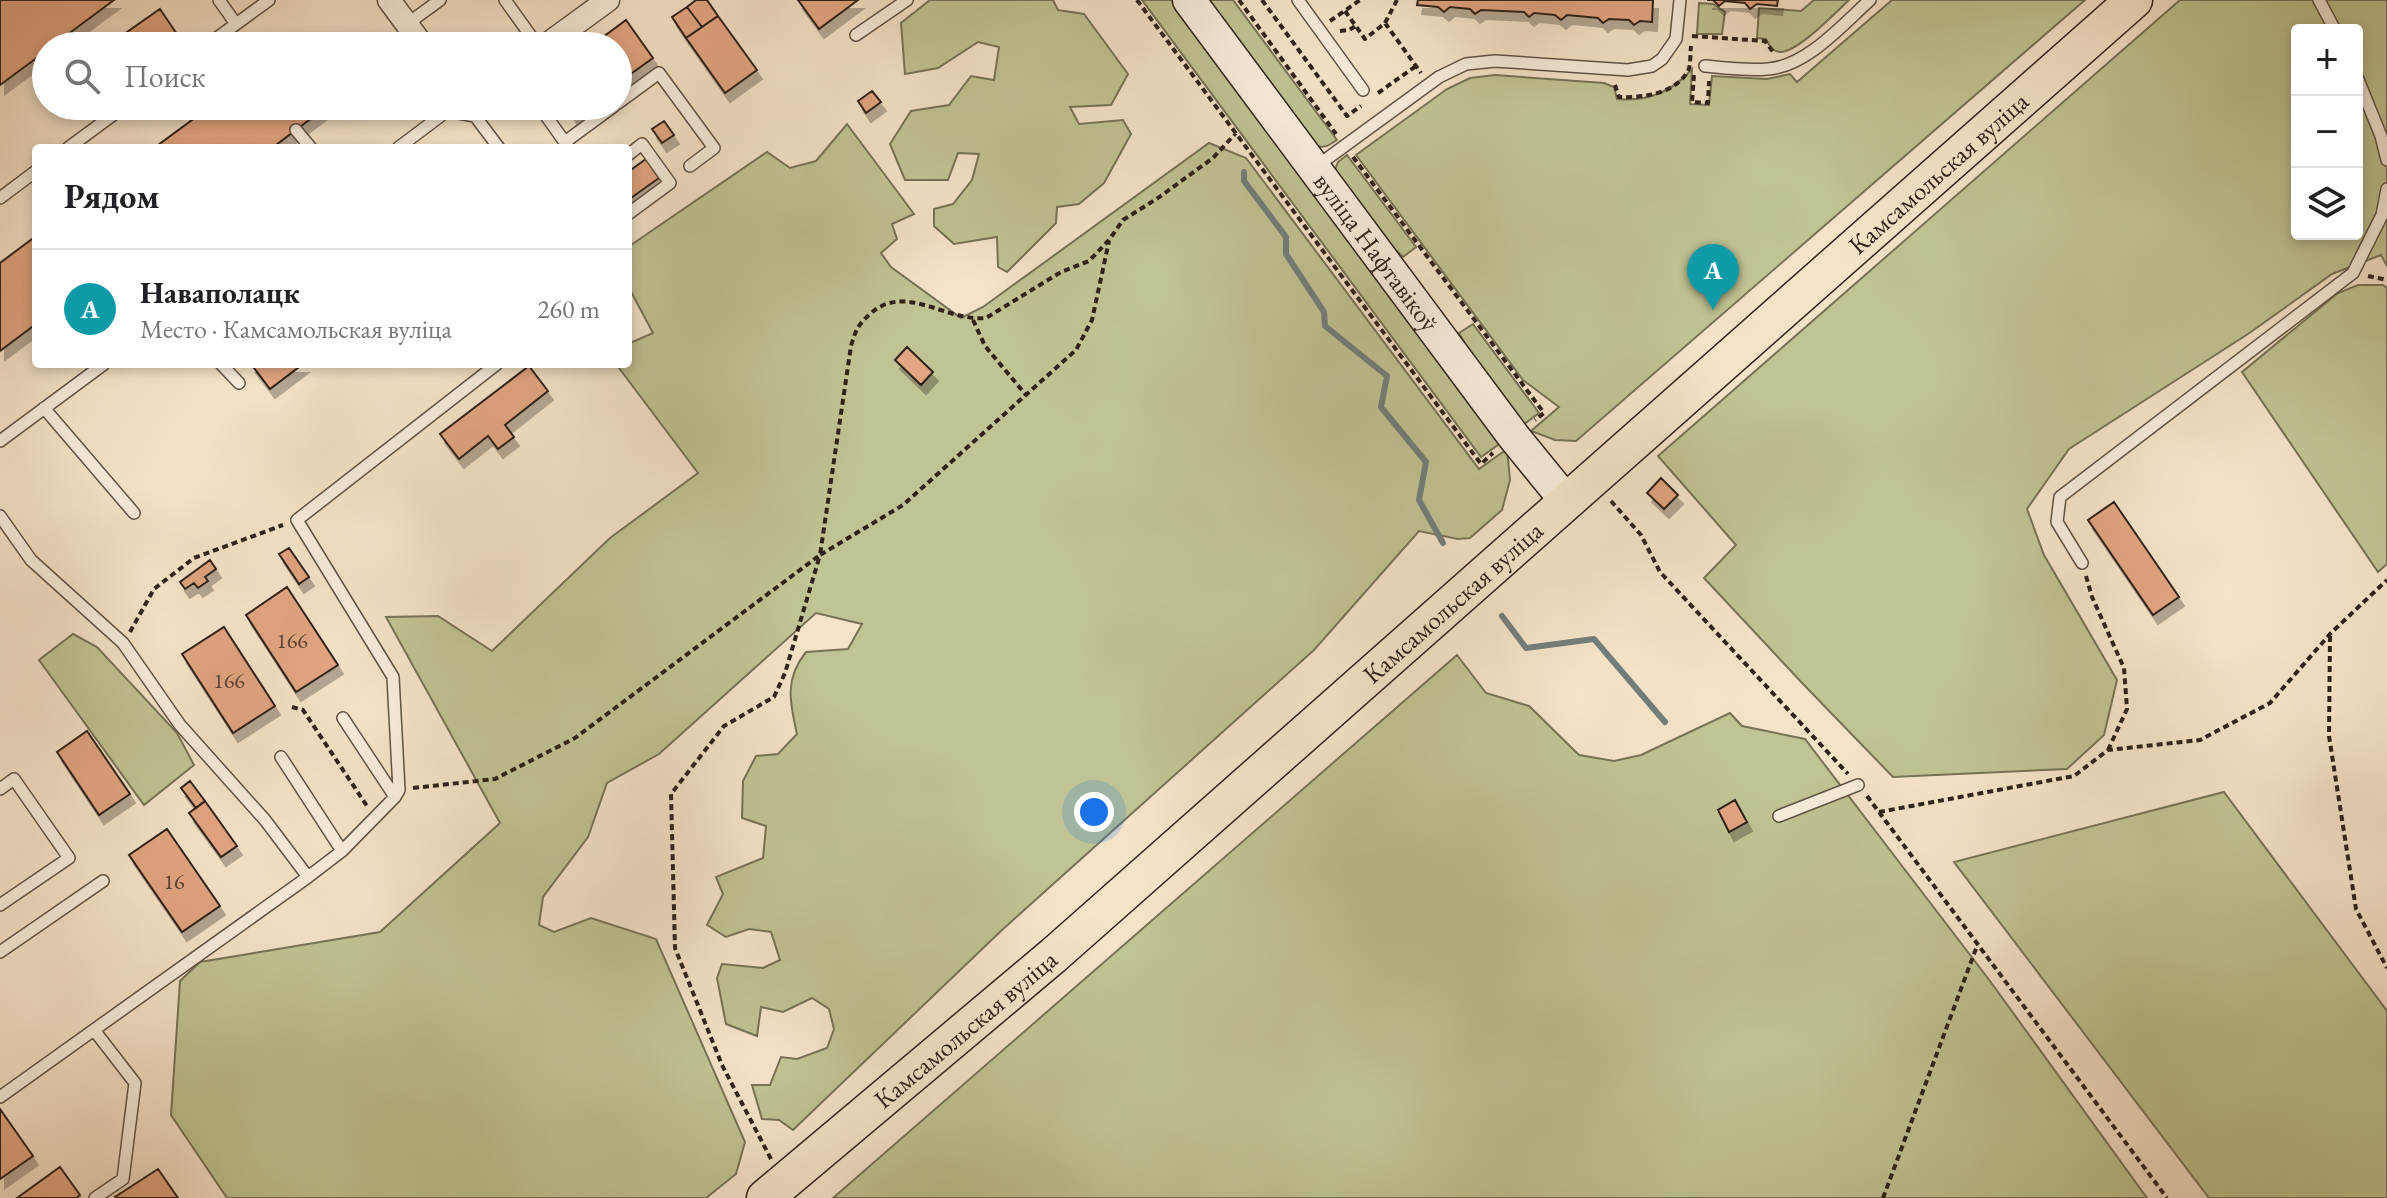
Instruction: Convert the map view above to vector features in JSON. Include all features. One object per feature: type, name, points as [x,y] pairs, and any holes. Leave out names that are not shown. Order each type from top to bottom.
[{"type":"main road","name":"Камсамольская вуліца","points":[[774,1190],[1054,955],[2134,0]]},
{"type":"street","points":[[389,0],[413,32]]},
{"type":"street","name":"вуліца Нафтавікоў","points":[[1189,0],[1514,437],[1580,491]]},
{"type":"street","points":[[562,32],[598,3]]},
{"type":"lane","points":[[219,0],[236,24]]},
{"type":"lane","points":[[225,32],[269,0]]},
{"type":"lane","points":[[407,24],[440,0]]},
{"type":"lane","points":[[505,0],[528,32]]},
{"type":"lane","points":[[856,35],[907,0]]},
{"type":"lane","points":[[1298,0],[1363,90]]},
{"type":"lane","points":[[1313,169],[1457,67],[1495,61],[1628,70],[1652,66],[1662,59],[1676,39],[1680,0]]},
{"type":"lane","points":[[1700,67],[1767,70],[1792,63],[1809,53],[1870,0]]},
{"type":"lane","points":[[2319,0],[2332,24]]},
{"type":"lane","points":[[632,92],[659,73],[714,148],[690,166]]},
{"type":"lane","points":[[2363,92],[2387,160]]},
{"type":"lane","points":[[73,144],[106,120]]},
{"type":"lane","points":[[403,144],[436,120]]},
{"type":"lane","points":[[478,120],[496,144]]},
{"type":"lane","points":[[549,120],[566,144]]},
{"type":"lane","points":[[568,144],[597,120]]},
{"type":"lane","points":[[296,130],[308,144]]},
{"type":"lane","points":[[632,152],[642,144],[670,183],[632,211]]},
{"type":"lane","points":[[0,198],[32,174]]},
{"type":"lane","points":[[2082,563],[2057,522],[2060,497],[2353,273],[2382,215],[2387,189]]},
{"type":"lane","points":[[2,435],[99,368]]},
{"type":"lane","points":[[225,368],[239,383]]},
{"type":"lane","points":[[0,1097],[308,877],[342,851],[397,794],[393,677],[297,520],[492,368]]},
{"type":"lane","points":[[44,408],[134,513]]},
{"type":"lane","points":[[0,516],[31,560],[123,643],[180,725],[265,820],[308,877]]},
{"type":"lane","points":[[343,718],[397,794]]},
{"type":"lane","points":[[281,757],[342,851]]},
{"type":"lane","points":[[0,789],[14,779],[69,858],[0,905]]},
{"type":"lane","points":[[1779,816],[1858,785]]},
{"type":"lane","points":[[0,952],[103,881]]},
{"type":"lane","points":[[94,1030],[135,1083],[123,1179],[95,1198]]},
{"type":"path","points":[[1137,0],[1481,464]]},
{"type":"path","points":[[1239,0],[1344,146]]},
{"type":"path","points":[[1329,23],[1360,0]]},
{"type":"path","points":[[1345,11],[1365,39],[1385,23],[1397,0]]},
{"type":"path","points":[[1385,23],[1422,75]]},
{"type":"path","points":[[1692,36],[1765,41],[1771,51],[1779,54]]},
{"type":"path","points":[[1700,67],[1708,103],[1692,102],[1700,67]]},
{"type":"path","points":[[1608,81],[1615,86],[1619,97],[1646,96],[1664,90],[1700,67]]},
{"type":"path","points":[[774,1190],[675,948],[671,794],[724,726],[774,697],[785,673],[820,555],[851,346],[857,326],[881,304],[901,299],[973,320],[986,318],[1061,272],[1089,261],[1123,220],[1213,158],[1236,133]]},
{"type":"path","points":[[1356,152],[1351,155],[1544,413]]},
{"type":"path","points":[[397,794],[495,779],[575,738],[820,555],[903,505],[1076,350],[1092,320],[1109,240]]},
{"type":"path","points":[[973,320],[985,346],[1026,395]]},
{"type":"path","points":[[1580,491],[1641,535],[1660,572],[1858,785],[2167,1198]]},
{"type":"path","points":[[123,643],[154,589],[194,558],[297,520]]},
{"type":"path","points":[[1879,812],[2074,776],[2108,750],[2127,709],[2124,668],[2092,597],[2082,563]]},
{"type":"path","points":[[2108,750],[2200,740],[2270,703],[2330,634],[2387,580]]},
{"type":"path","points":[[2330,634],[2329,736],[2356,909],[2387,968]]},
{"type":"path","points":[[292,707],[303,710],[375,818]]},
{"type":"path","points":[[1883,1198],[1977,946]]},
{"type":"green space","points":[[930,0],[1053,0],[1058,10],[1084,14],[1128,74],[1111,105],[1070,107],[1079,124],[1123,120],[1131,134],[1104,183],[1079,204],[1057,207],[1056,223],[1007,272],[998,267],[997,237],[954,244],[934,226],[934,209],[953,204],[972,180],[979,154],[958,153],[948,180],[905,180],[890,144],[911,111],[949,105],[971,76],[994,80],[999,47],[978,42],[938,68],[905,74],[901,23]]},
{"type":"green space","points":[[1142,0],[1174,0],[1502,442],[1481,457]]},
{"type":"green space","points":[[1207,0],[1233,0],[1337,140],[1326,146],[1314,145]]},
{"type":"green space","points":[[1814,0],[1849,0],[1816,31],[1787,51],[1777,51],[1766,39],[1757,38],[1759,8],[1801,11]]},
{"type":"green space","points":[[1892,0],[2085,0],[1576,441],[1555,440],[1531,431],[1559,407],[1523,380],[1356,155],[1447,89],[1470,78],[1495,75],[1604,83],[1614,87],[1617,99],[1628,100],[1659,94],[1692,69],[1690,104],[1709,105],[1712,76],[1767,79],[1790,74],[1797,82]]},
{"type":"green space","points":[[2180,0],[2387,0],[2387,266],[2381,255],[2332,274],[2248,334],[2069,449],[2027,509],[2044,555],[2117,680],[2104,735],[2067,769],[1893,777],[1704,578],[1736,545],[1658,456]]},
{"type":"green space","points":[[1699,3],[1713,4],[1725,12],[1722,34],[1697,34]]},
{"type":"green space","points":[[847,124],[914,214],[892,224],[897,239],[881,253],[891,267],[961,318],[983,307],[1209,143],[1246,158],[1479,469],[1507,449],[1510,480],[1502,510],[1470,538],[1458,539],[1419,531],[1314,650],[1002,930],[793,1130],[779,1120],[762,1119],[752,1085],[770,1085],[781,1057],[797,1059],[827,1048],[834,1029],[829,1009],[812,998],[783,1012],[761,1007],[757,1036],[726,1024],[717,978],[722,964],[763,968],[780,960],[771,932],[749,929],[726,937],[707,925],[723,894],[716,877],[763,858],[766,826],[742,818],[743,781],[756,756],[778,754],[797,734],[791,692],[799,662],[806,652],[848,649],[862,624],[816,613],[659,754],[607,783],[588,837],[543,897],[539,925],[554,932],[591,918],[656,939],[745,1142],[736,1174],[706,1198],[227,1198],[171,1115],[180,981],[200,962],[380,932],[500,823],[386,617],[438,616],[492,651],[610,538],[698,473],[619,368],[632,368],[632,342],[653,333],[632,294],[632,244],[767,152],[790,168],[816,161]]},
{"type":"green space","points":[[1347,155],[1416,247],[1403,257],[1365,220],[1335,170],[1338,162]]},
{"type":"green space","points":[[2358,285],[2383,285],[2387,288],[2387,564],[2378,572],[2242,372],[2338,293]]},
{"type":"green space","points":[[1473,324],[1539,413],[1519,428],[1487,385],[1459,333]]},
{"type":"green space","points":[[73,634],[97,647],[177,733],[194,765],[144,805],[39,660]]},
{"type":"green space","points":[[1457,655],[1486,693],[1529,706],[1579,755],[1614,761],[1641,755],[1730,713],[1742,726],[1805,739],[1990,981],[2147,1198],[833,1198]]},
{"type":"green space","points":[[2224,792],[2387,1011],[2387,1198],[2209,1198],[1954,862]]},
{"type":"building","points":[[0,0],[114,0],[71,32],[32,32],[32,61],[0,85]]},
{"type":"building","points":[[696,0],[707,0],[718,16],[702,27],[687,7]]},
{"type":"building","points":[[798,0],[858,0],[819,29]]},
{"type":"building","points":[[1418,0],[1653,0],[1652,22],[1640,21],[1634,25],[1629,20],[1609,19],[1603,23],[1598,18],[1567,15],[1561,20],[1555,15],[1534,13],[1529,17],[1524,12],[1481,10],[1475,14],[1470,9],[1450,7],[1444,12],[1438,7],[1417,5]]},
{"type":"building","points":[[1713,0],[1778,0],[1777,6],[1757,4],[1750,9],[1745,3],[1725,1],[1719,6]]},
{"type":"building","points":[[687,7],[702,27],[686,38],[672,17]]},
{"type":"building","points":[[160,9],[176,32],[127,32]]},
{"type":"building","points":[[718,16],[757,70],[725,93],[686,38]]},
{"type":"building","points":[[626,20],[653,58],[632,73],[632,32],[610,32]]},
{"type":"building","points":[[872,91],[881,102],[866,113],[858,101]]},
{"type":"building","points":[[192,120],[309,120],[277,144],[159,144]]},
{"type":"building","points":[[664,121],[674,135],[662,143],[652,129]]},
{"type":"building","points":[[646,159],[659,178],[632,197],[632,169]]},
{"type":"building","points":[[32,239],[32,327],[0,351],[0,263]]},
{"type":"building","points":[[907,347],[933,372],[921,385],[895,360]]},
{"type":"building","points":[[254,368],[298,368],[270,389]]},
{"type":"building","points":[[526,368],[531,368],[548,391],[505,425],[514,437],[498,449],[488,436],[459,459],[440,434]]},
{"type":"building","points":[[1661,478],[1678,495],[1664,509],[1647,493]]},
{"type":"building","points":[[2114,502],[2179,597],[2153,615],[2088,520]]},
{"type":"building","points":[[289,548],[309,577],[299,584],[279,554]]},
{"type":"building","points":[[210,560],[216,569],[205,577],[208,581],[198,588],[194,583],[185,589],[180,582]]},
{"type":"building","points":[[287,587],[338,665],[296,692],[246,615]]},
{"type":"building","points":[[224,627],[275,706],[233,733],[182,654]]},
{"type":"building","points":[[87,731],[130,794],[99,815],[57,752]]},
{"type":"building","points":[[190,781],[205,801],[196,808],[181,788]]},
{"type":"building","points":[[1735,800],[1747,822],[1729,832],[1718,810]]},
{"type":"building","points":[[205,801],[237,846],[221,857],[189,813]]},
{"type":"building","points":[[167,829],[220,906],[182,932],[129,855]]},
{"type":"building","points":[[0,1109],[33,1156],[0,1179]]},
{"type":"building","points":[[60,1167],[80,1195],[76,1198],[17,1198]]},
{"type":"building","points":[[158,1169],[178,1198],[115,1197]]},
{"type":"waterway","points":[[1244,172],[1244,181],[1286,237],[1286,254],[1324,312],[1325,326],[1387,376],[1381,407],[1426,462],[1419,500],[1443,543]]},
{"type":"waterway","points":[[1502,616],[1526,648],[1594,639],[1665,722]]},
{"type":"place","name":"Наваполацк","points":[[1713,310]]}]
